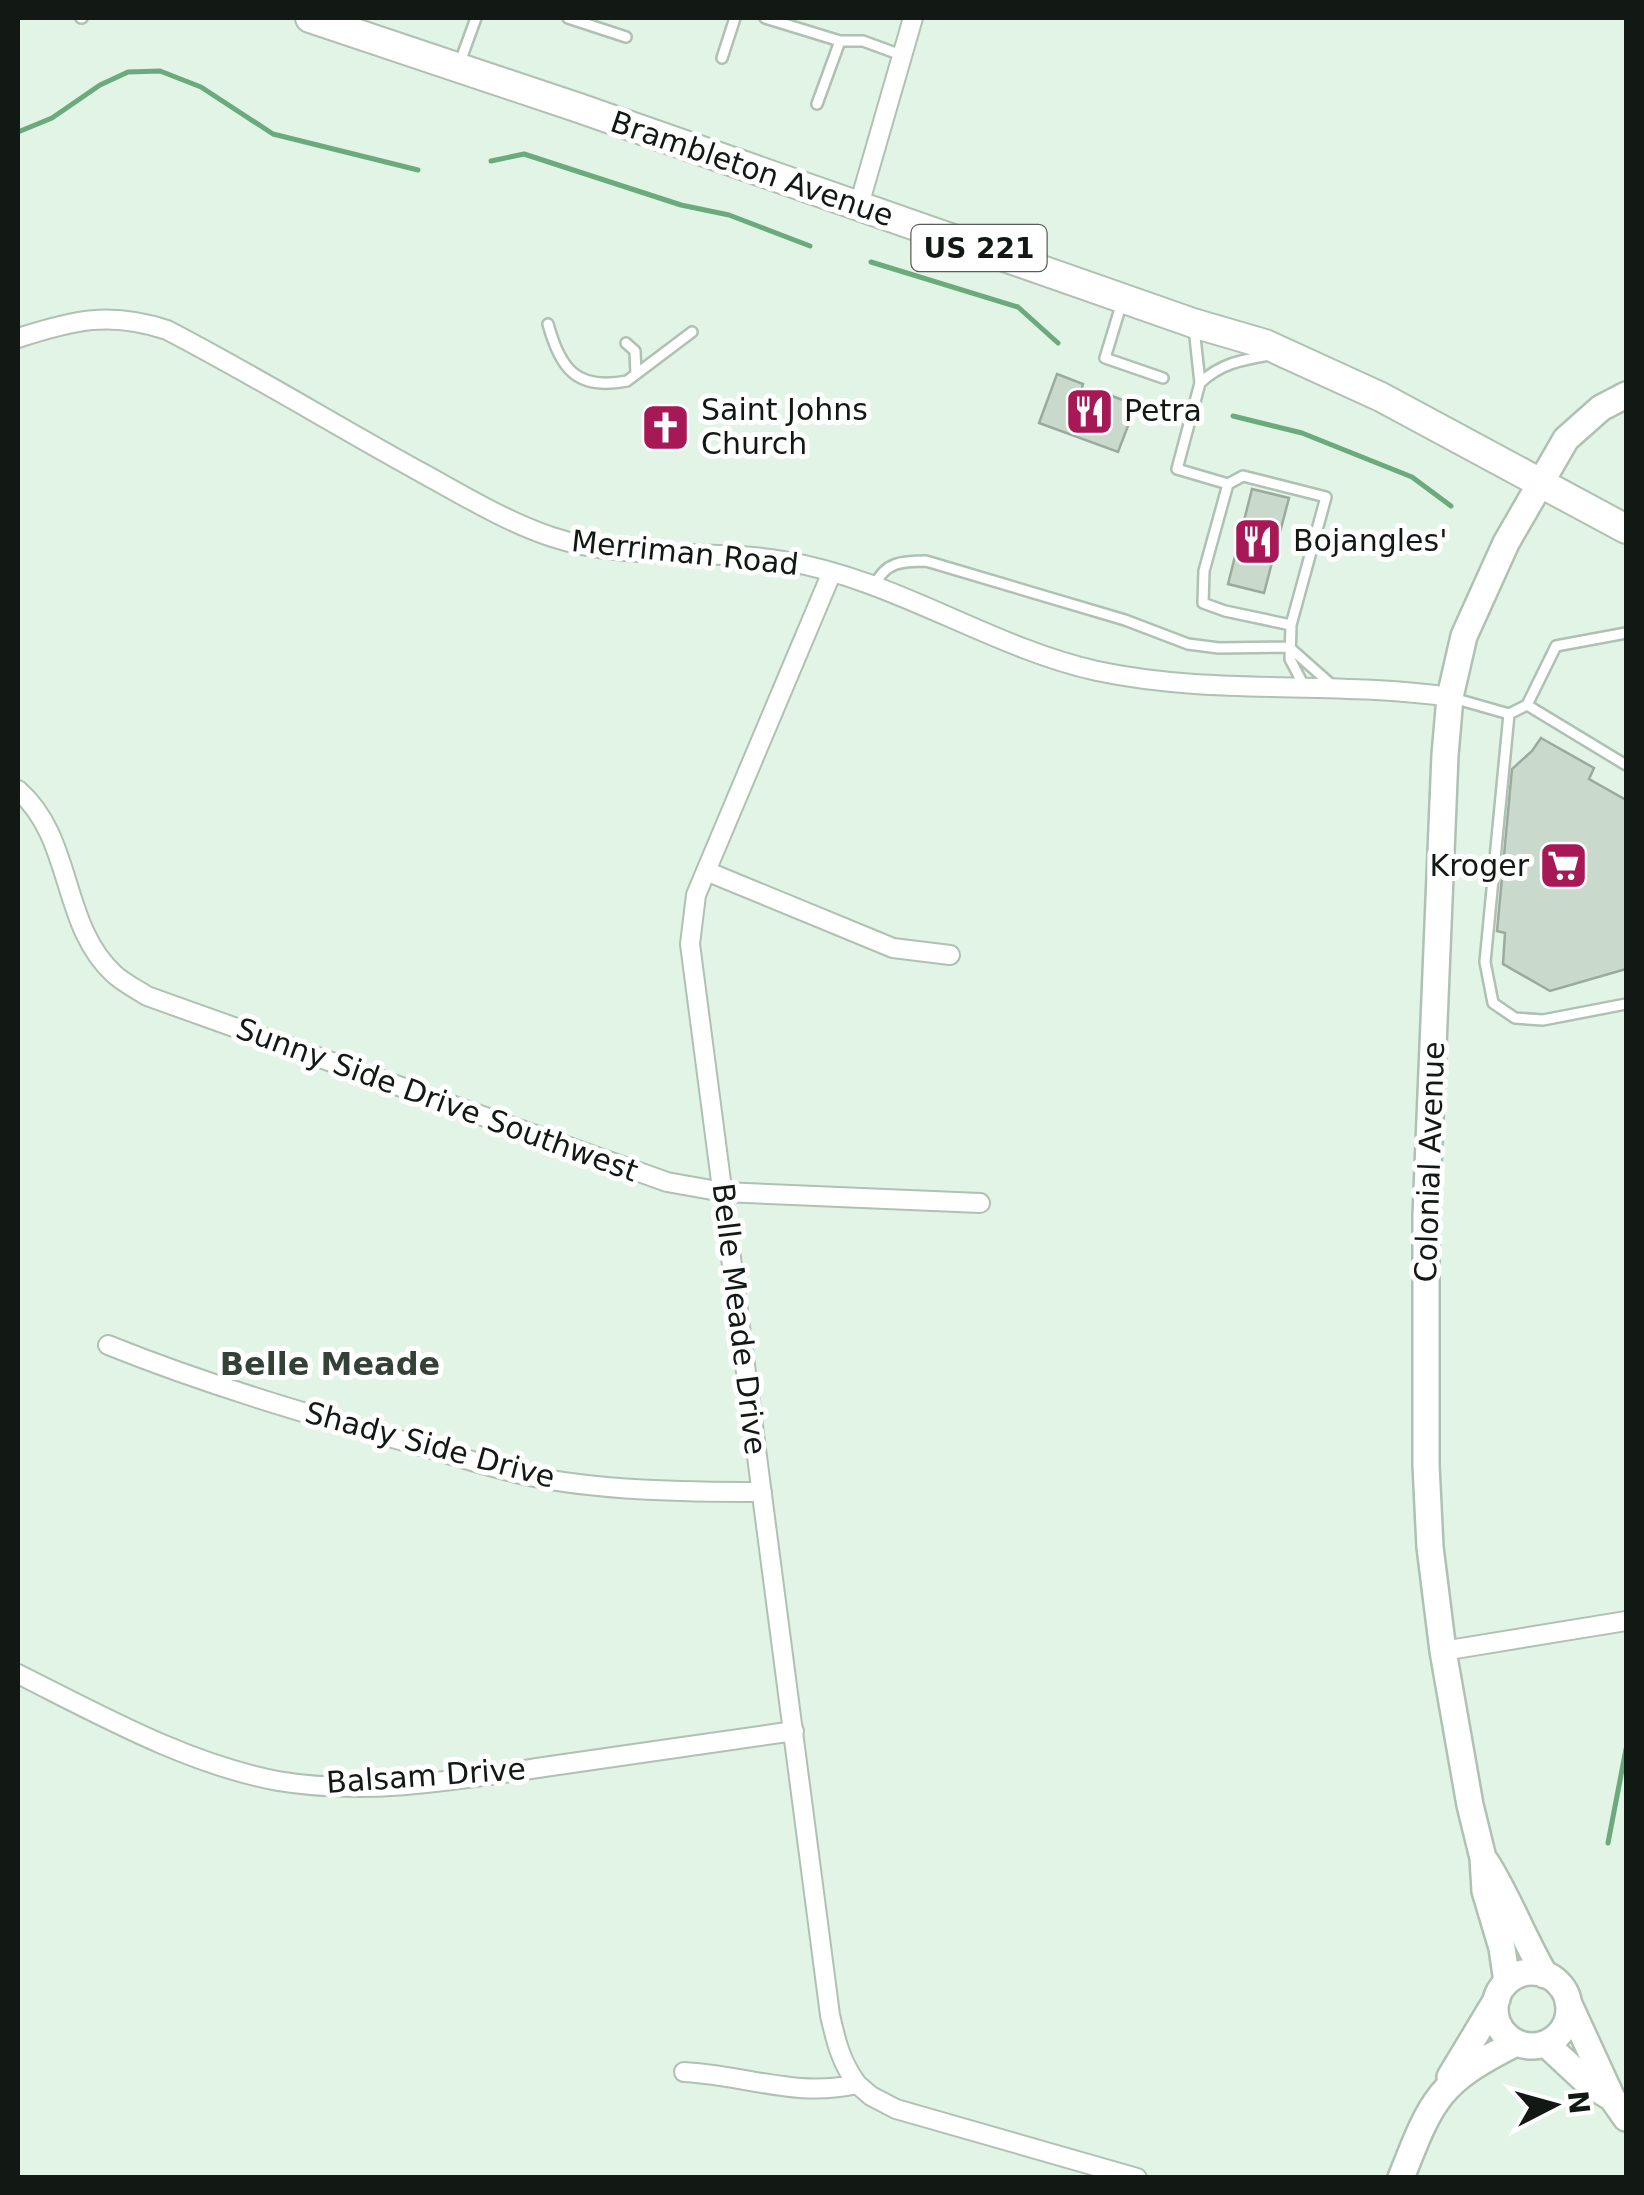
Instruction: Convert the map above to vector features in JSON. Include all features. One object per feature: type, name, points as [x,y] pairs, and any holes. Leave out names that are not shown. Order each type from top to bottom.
[{"type":"main road","name":"Brambleton Avenue","points":[[310,18],[1284,353],[1399,406],[1626,529]]},
{"type":"main road","name":"Colonial Avenue","points":[[1516,2042],[1500,2029],[1495,2009],[1502,1990],[1502,1948],[1484,1891],[1483,1858],[1470,1805],[1430,1547],[1424,1373],[1426,1216],[1440,840],[1450,698],[1475,605],[1560,447],[1600,408],[1626,395]]},
{"type":"main road","name":"Colonial Avenue","points":[[1483,1858],[1501,1885],[1522,1936],[1545,1975],[1560,1986],[1620,2108]]},
{"type":"main road","points":[[1443,2091],[1502,1990],[1525,1973],[1545,1975]]},
{"type":"main road","points":[[1401,2178],[1430,2107],[1443,2091],[1471,2066],[1516,2042],[1546,2044],[1565,2027],[1568,2002]]},
{"type":"main road","name":"Colonial Avenue","points":[[1546,2044],[1620,2108]]},
{"type":"street","points":[[859,205],[913,18]]},
{"type":"street","name":"Merriman Road","points":[[18,338],[88,318],[142,322],[180,336],[460,494],[555,538],[627,551],[782,560],[832,572],[876,585],[1025,647],[1092,670],[1182,685],[1338,689],[1450,698]]},
{"type":"street","name":"Belle Meade Drive","points":[[832,572],[696,895],[690,944],[830,2015],[844,2066],[858,2084]]},
{"type":"street","name":"Sunny Side Drive Southwest","points":[[18,790],[51,834],[77,916],[90,942],[116,976],[147,996],[668,1182],[723,1192],[980,1203]]},
{"type":"street","points":[[706,871],[893,948],[950,955]]},
{"type":"street","name":"Shady Side Drive","points":[[108,1346],[347,1426],[525,1475],[690,1491],[762,1492]]},
{"type":"street","points":[[1444,1651],[1626,1621]]},
{"type":"street","name":"Balsam Drive","points":[[18,1674],[191,1754],[278,1781],[324,1786],[461,1779],[794,1731]]},
{"type":"street","points":[[684,2072],[804,2091],[858,2084],[896,2109],[1137,2178]]},
{"type":"lane","points":[[458,68],[476,18]]},
{"type":"lane","points":[[568,18],[626,37]]},
{"type":"lane","points":[[722,58],[736,18]]},
{"type":"lane","points":[[765,18],[840,41],[862,41],[902,55]]},
{"type":"lane","points":[[810,32],[814,18]]},
{"type":"lane","points":[[817,104],[840,41]]},
{"type":"lane","points":[[1123,299],[1105,358],[1163,378]]},
{"type":"lane","points":[[1193,323],[1200,383],[1177,469],[1228,484],[1243,476],[1326,496],[1290,625],[1288,648],[1293,670],[1306,688]]},
{"type":"lane","points":[[548,324],[557,356],[568,370],[581,378],[614,383],[636,374],[692,332]]},
{"type":"lane","points":[[626,343],[635,351],[636,374]]},
{"type":"lane","points":[[1200,383],[1214,370],[1234,361],[1284,353]]},
{"type":"lane","points":[[1228,484],[1204,571],[1203,603],[1290,625]]},
{"type":"lane","points":[[876,585],[882,571],[899,562],[926,561],[1124,620],[1188,644],[1288,648],[1338,689]]},
{"type":"lane","points":[[1450,698],[1510,714],[1526,704],[1556,646],[1626,632]]},
{"type":"lane","points":[[1526,704],[1626,764]]},
{"type":"lane","points":[[1510,714],[1485,962],[1493,1003],[1515,1018],[1542,1020],[1626,1004]]},
{"type":"building","points":[[1057,374],[1083,384],[1081,391],[1110,402],[1112,396],[1136,405],[1118,452],[1039,423]]},
{"type":"building","name":"Bojangles'","points":[[1252,489],[1289,498],[1264,593],[1228,584]]},
{"type":"building","name":"Kroger","points":[[1541,738],[1594,768],[1589,779],[1626,800],[1626,969],[1550,991],[1503,964],[1505,933],[1497,931],[1512,769]]},
{"type":"waterway","points":[[18,132],[52,118],[100,85],[128,72],[160,71],[201,87],[273,134],[418,170]]},
{"type":"waterway","points":[[491,161],[524,154],[681,205],[729,215],[810,246]]},
{"type":"waterway","points":[[871,262],[1018,307],[1058,343]]},
{"type":"waterway","points":[[1233,416],[1302,433],[1412,477],[1451,506]]},
{"type":"waterway","points":[[1608,1843],[1626,1749]]},
{"type":"place","name":"Petra","points":[[1089,411]]},
{"type":"place","name":"Saint Johns Church","points":[[666,427]]},
{"type":"place","name":"Bojangles'","points":[[1258,541]]},
{"type":"place","name":"Kroger","points":[[1564,866]]},
{"type":"district","name":"Belle Meade","points":[[330,1364]]}]
